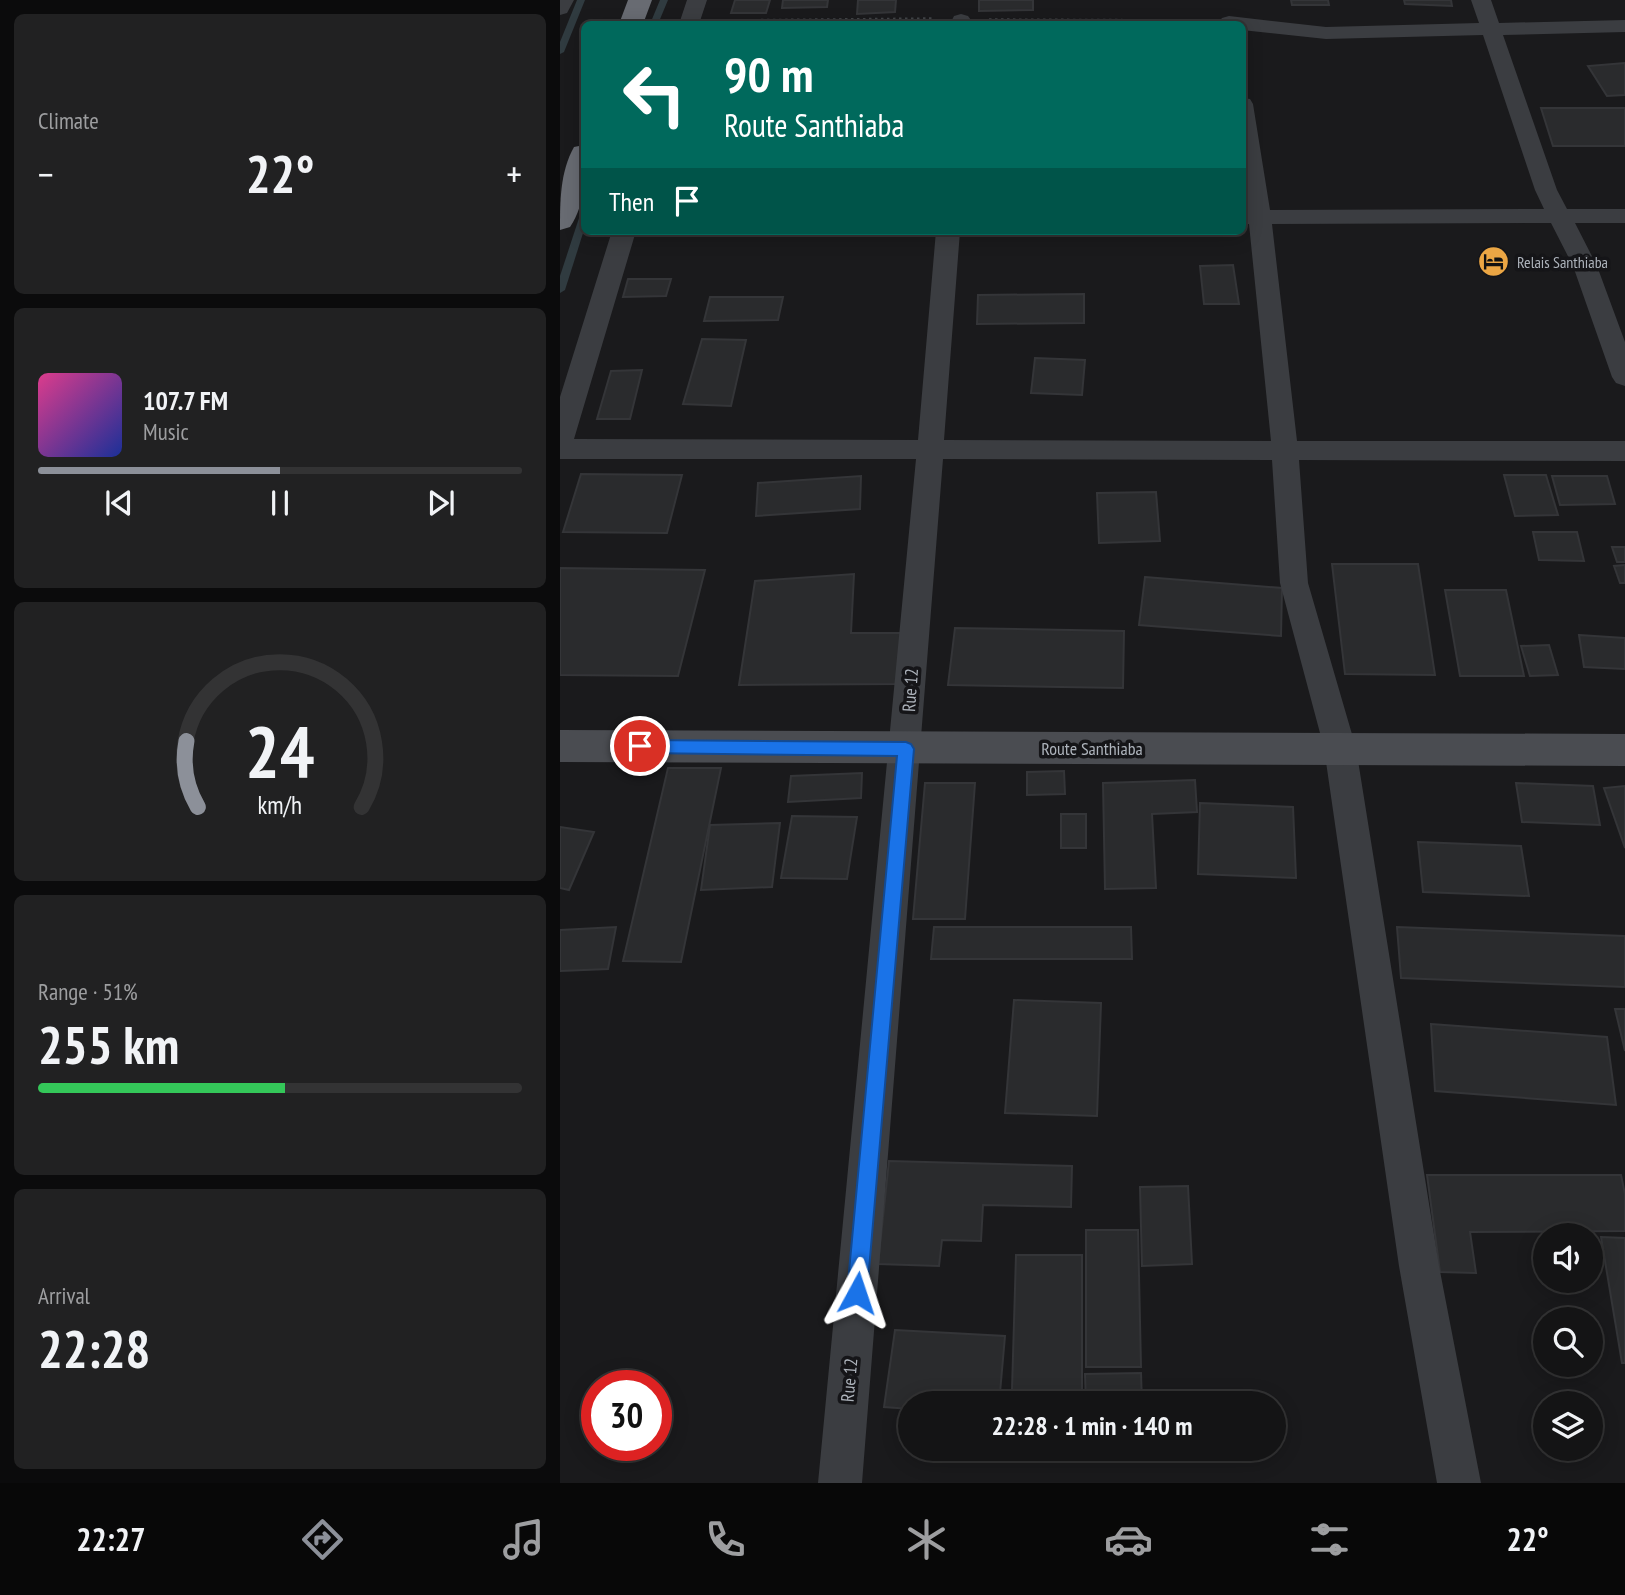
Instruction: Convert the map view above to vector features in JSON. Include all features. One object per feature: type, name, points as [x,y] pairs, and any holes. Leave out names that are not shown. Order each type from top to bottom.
[{"type":"highway","points":[[632,21],[640,0]]},
{"type":"highway","points":[[560,221],[581,162]]},
{"type":"street","points":[[560,9],[564,0]]},
{"type":"street","points":[[690,21],[697,0]]},
{"type":"street","points":[[1226,0],[1230,21]]},
{"type":"street","points":[[1481,0],[1546,190],[1585,266],[1625,377]]},
{"type":"street","points":[[1246,25],[1326,33],[1625,26]]},
{"type":"street","points":[[1246,154],[1251,217],[1286,448],[1294,583],[1340,748],[1419,1266],[1460,1483]]},
{"type":"street","points":[[1251,217],[1625,216]]},
{"type":"street","points":[[560,440],[623,235]]},
{"type":"street","name":"Rue 12","points":[[840,1483],[906,749],[948,235]]},
{"type":"street","points":[[560,449],[1625,450]]},
{"type":"street","name":"Route Santhiaba","points":[[560,746],[1625,750]]},
{"type":"building","points":[[735,0],[770,0],[766,13],[731,13]]},
{"type":"building","points":[[783,0],[828,0],[827,7],[782,8]]},
{"type":"building","points":[[858,0],[896,0],[895,12],[857,14]]},
{"type":"building","points":[[979,0],[1033,0],[1033,10],[979,11]]},
{"type":"building","points":[[1291,0],[1328,0],[1329,5],[1292,5]]},
{"type":"building","points":[[1404,0],[1451,0],[1452,6],[1405,4]]},
{"type":"building","points":[[1625,63],[1625,95],[1607,96],[1588,66]]},
{"type":"building","points":[[1541,108],[1625,108],[1625,146],[1553,146]]},
{"type":"building","points":[[1233,265],[1239,304],[1204,304],[1200,266]]},
{"type":"building","points":[[628,279],[671,279],[666,296],[623,297]]},
{"type":"building","points":[[1084,294],[1084,323],[977,324],[978,295]]},
{"type":"building","points":[[710,297],[783,297],[778,320],[704,321]]},
{"type":"building","points":[[702,339],[746,340],[731,406],[683,404]]},
{"type":"building","points":[[1035,358],[1085,360],[1082,395],[1031,393]]},
{"type":"building","points":[[642,370],[630,419],[597,419],[611,371]]},
{"type":"building","points":[[581,474],[682,475],[667,533],[563,532]]},
{"type":"building","points":[[1504,475],[1546,475],[1558,515],[1515,516]]},
{"type":"building","points":[[861,476],[860,509],[756,516],[758,483]]},
{"type":"building","points":[[1552,476],[1607,476],[1615,504],[1560,505]]},
{"type":"building","points":[[1156,492],[1160,541],[1099,543],[1097,493]]},
{"type":"building","points":[[1533,532],[1577,532],[1584,561],[1539,560]]},
{"type":"building","points":[[1612,547],[1625,547],[1625,562],[1617,562]]},
{"type":"building","points":[[1332,564],[1418,564],[1435,675],[1345,674]]},
{"type":"building","points":[[1625,565],[1625,583],[1620,583],[1614,566]]},
{"type":"building","points":[[560,568],[705,570],[678,676],[560,675]]},
{"type":"building","points":[[854,574],[851,633],[905,633],[900,684],[739,685],[755,581]]},
{"type":"building","points":[[1145,577],[1282,588],[1281,636],[1139,625]]},
{"type":"building","points":[[1445,590],[1506,590],[1524,676],[1460,676]]},
{"type":"building","points":[[955,628],[1124,631],[1123,688],[948,685]]},
{"type":"building","points":[[1579,635],[1625,638],[1625,669],[1584,667]]},
{"type":"building","points":[[1549,645],[1558,675],[1530,676],[1521,646]]},
{"type":"building","points":[[668,768],[721,768],[681,962],[623,961]]},
{"type":"building","points":[[1064,771],[1065,794],[1027,795],[1027,772]]},
{"type":"building","points":[[862,773],[861,798],[788,802],[791,776]]},
{"type":"building","points":[[1195,780],[1197,812],[1152,814],[1156,888],[1105,889],[1103,783]]},
{"type":"building","points":[[925,783],[975,783],[965,919],[913,919]]},
{"type":"building","points":[[1516,783],[1593,786],[1600,825],[1522,822]]},
{"type":"building","points":[[1625,786],[1625,848],[1604,788]]},
{"type":"building","points":[[1200,803],[1293,807],[1296,878],[1198,874]]},
{"type":"building","points":[[1061,814],[1086,814],[1086,848],[1061,848]]},
{"type":"building","points":[[792,816],[857,817],[847,879],[781,878]]},
{"type":"building","points":[[780,823],[772,887],[701,890],[710,825]]},
{"type":"building","points":[[560,827],[594,832],[569,890],[560,888]]},
{"type":"building","points":[[1418,842],[1521,846],[1529,896],[1423,892]]},
{"type":"building","points":[[616,927],[608,969],[560,971],[560,930]]},
{"type":"building","points":[[934,927],[1131,927],[1132,959],[931,959]]},
{"type":"building","points":[[1397,927],[1625,936],[1625,987],[1401,978]]},
{"type":"building","points":[[1014,1000],[1101,1003],[1097,1116],[1005,1113]]},
{"type":"building","points":[[1615,1009],[1625,1009],[1625,1051]]},
{"type":"building","points":[[1431,1024],[1607,1037],[1616,1105],[1435,1091]]},
{"type":"building","points":[[889,1161],[1072,1166],[1071,1207],[983,1205],[981,1241],[942,1240],[939,1266],[878,1264]]},
{"type":"building","points":[[1427,1175],[1621,1175],[1625,1194],[1625,1231],[1603,1231],[1603,1223],[1533,1223],[1533,1232],[1470,1232],[1476,1273],[1440,1272]]},
{"type":"building","points":[[1188,1186],[1192,1264],[1142,1266],[1140,1187]]},
{"type":"building","points":[[1086,1230],[1138,1230],[1141,1367],[1086,1367]]},
{"type":"building","points":[[1603,1237],[1625,1238],[1625,1363],[1622,1363]]},
{"type":"building","points":[[1016,1255],[1082,1255],[1082,1390],[1012,1390]]},
{"type":"building","points":[[895,1330],[1005,1336],[1000,1391],[898,1391],[898,1408],[884,1407]]},
{"type":"building","points":[[1141,1373],[1142,1391],[1086,1391],[1085,1374]]},
{"type":"waterway","points":[[560,52],[581,0]]},
{"type":"waterway","points":[[655,21],[664,0]]},
{"type":"waterway","points":[[560,290],[581,227]]},
{"type":"place","name":"Relais Santhiaba","points":[[1494,262]]},
{"type":"route","points":[[640,746],[906,749],[857,1293]]}]
